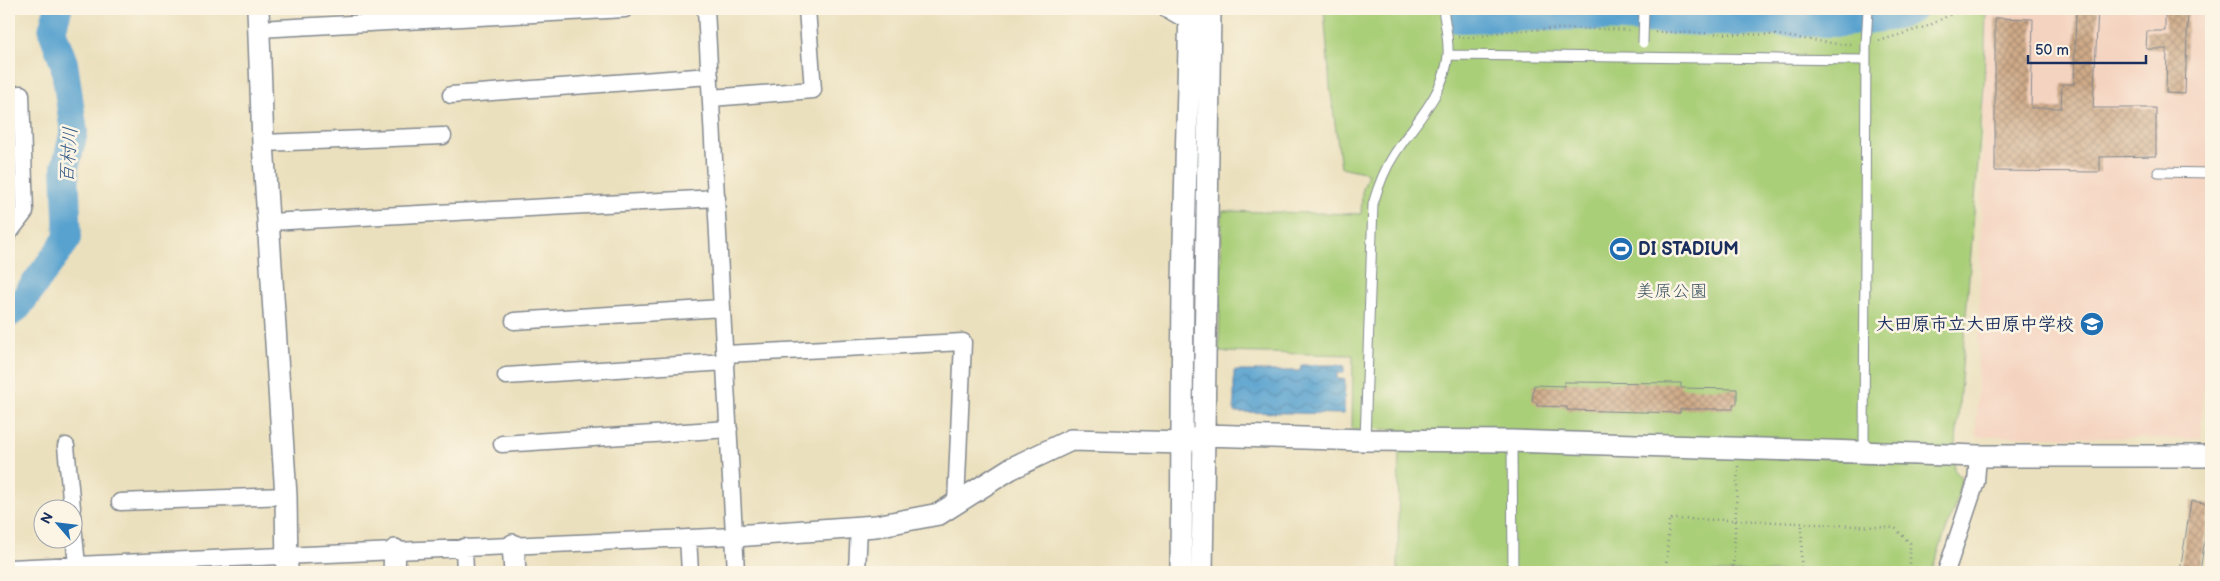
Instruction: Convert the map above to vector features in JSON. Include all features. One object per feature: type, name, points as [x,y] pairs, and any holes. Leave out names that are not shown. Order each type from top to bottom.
[{"type":"street","points":[[286,563],[286,496],[270,222],[263,143],[258,19],[625,9]]},
{"type":"street","points":[[706,9],[736,572]]},
{"type":"street","points":[[711,98],[813,90],[807,9]]},
{"type":"street","points":[[1167,9],[1190,15],[1183,282],[1181,572]]},
{"type":"street","points":[[1202,572],[1210,9]]},
{"type":"street","points":[[451,96],[710,76]]},
{"type":"street","points":[[9,95],[21,94],[25,212],[9,231]]},
{"type":"street","points":[[263,143],[443,136]]},
{"type":"street","points":[[270,222],[717,198]]},
{"type":"street","points":[[514,321],[722,308]]},
{"type":"street","points":[[506,376],[725,358],[963,342],[956,503]]},
{"type":"street","points":[[502,444],[729,429]]},
{"type":"street","points":[[9,568],[77,565],[165,566],[286,563],[394,550],[735,536],[859,527],[939,514],[1010,469],[1071,440],[1183,443],[1205,435],[1366,440],[1512,441],[1978,456],[2211,456]]},
{"type":"street","points":[[66,446],[71,498]]},
{"type":"street","points":[[1946,572],[1976,482],[1978,456]]},
{"type":"street","points":[[120,502],[286,496]]},
{"type":"street","points":[[857,572],[859,527]]},
{"type":"street","points":[[688,538],[690,572]]},
{"type":"street","points":[[514,545],[515,572]]},
{"type":"street","points":[[464,547],[465,572]]},
{"type":"street","points":[[75,548],[77,565]]},
{"type":"street","points":[[394,550],[394,572]]},
{"type":"lane","points":[[1366,440],[1373,204],[1380,182],[1393,156],[1429,105],[1442,81],[1448,54],[1443,9]]},
{"type":"lane","points":[[1642,57],[1644,9]]},
{"type":"lane","points":[[1864,451],[1866,44],[1868,9]]},
{"type":"lane","points":[[1448,54],[1866,60]]},
{"type":"lane","points":[[2158,172],[2211,173]]},
{"type":"lane","points":[[1512,441],[1513,572]]},
{"type":"path","points":[[1866,44],[1928,26],[1961,9]]},
{"type":"path","points":[[1733,572],[1738,448]]},
{"type":"path","points":[[1666,572],[1669,519],[1736,520],[1895,528],[1910,543],[1910,572]]},
{"type":"path","points":[[1801,572],[1802,523]]},
{"type":"shaded area","name":"大田原市立大田原中学校","points":[[1986,9],[2211,9],[2211,213],[2201,439],[1976,436]]},
{"type":"green space","name":"美原公園","points":[[1324,9],[1986,9],[1984,86],[1954,469],[1961,478],[1957,500],[1931,572],[1398,572],[1399,429],[1352,430],[1353,355],[1219,352],[1222,211],[1361,214],[1362,192],[1368,173],[1341,167],[1330,87]]},
{"type":"water","points":[[1301,365],[1344,365],[1344,373],[1337,373],[1337,379],[1345,379],[1344,414],[1234,412],[1234,371],[1300,371]]},
{"type":"building","points":[[2076,9],[2098,9],[2093,108],[2156,108],[2156,156],[2100,157],[2100,172],[1995,171],[1995,18],[2033,19],[2031,108],[2061,108],[2062,84],[2074,84]]},
{"type":"building","points":[[2165,9],[2188,9],[2185,94],[2166,93],[2167,49],[2146,49],[2147,31],[2165,31]]},
{"type":"building","points":[[1564,382],[1681,383],[1681,388],[1737,389],[1737,404],[1733,404],[1733,409],[1680,409],[1680,413],[1567,410],[1567,407],[1537,406],[1537,403],[1532,401],[1534,385],[1564,386]]},
{"type":"building","points":[[2191,501],[2210,504],[2200,572],[2180,572]]},
{"type":"waterway","name":"百村川","points":[[9,314],[18,307],[68,238],[65,168],[74,132],[64,63],[52,31],[58,9]]},
{"type":"waterway","name":"百村川","points":[[1458,19],[1578,16],[1706,22],[1843,23],[1896,16],[1913,9]]},
{"type":"place","name":"DI STADIUM","points":[[1621,249]]},
{"type":"place","name":"大田原市立大田原中学校","points":[[2092,324]]}]
